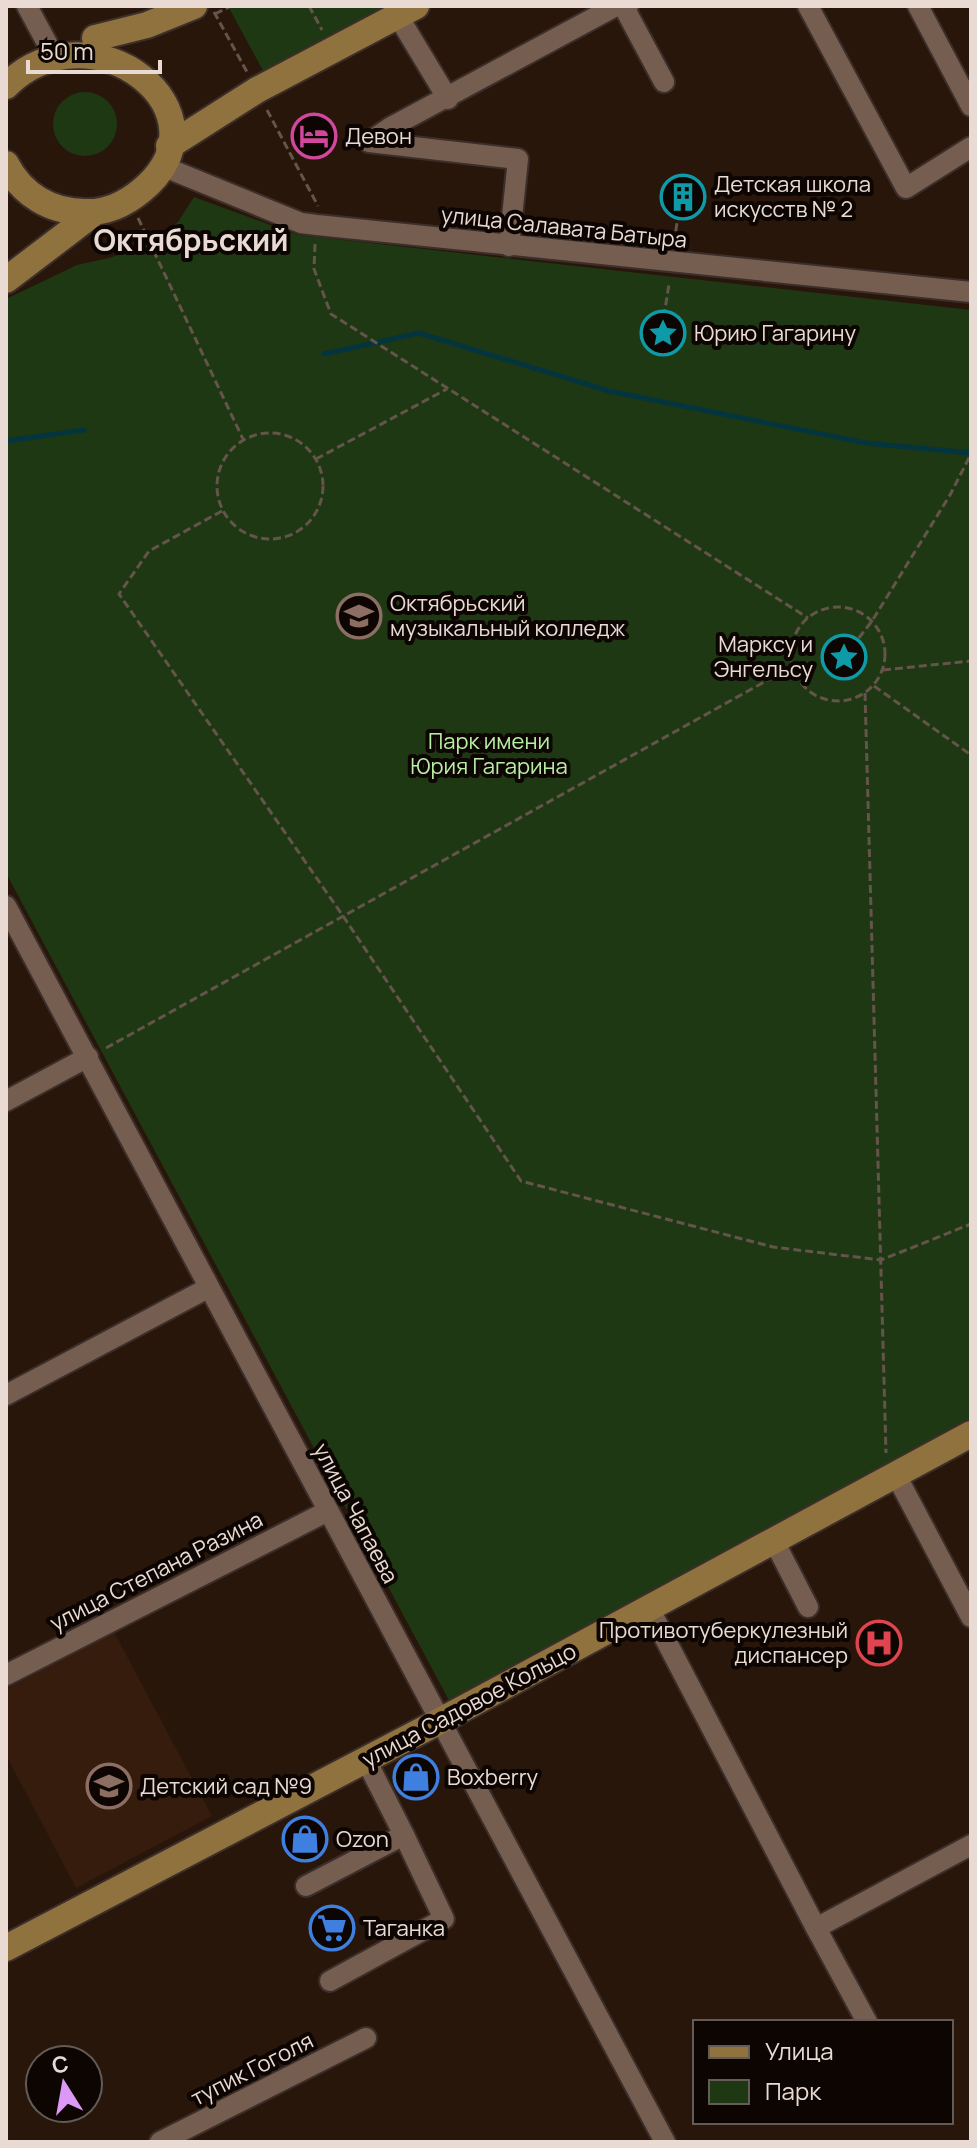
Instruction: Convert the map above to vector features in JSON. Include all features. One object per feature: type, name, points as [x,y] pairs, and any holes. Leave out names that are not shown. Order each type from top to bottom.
[{"type":"main road","points":[[93,39],[205,10]]},
{"type":"main road","points":[[165,156],[257,90],[407,11]]},
{"type":"main road","points":[[6,280],[94,213],[129,200],[148,185],[165,156],[171,122],[167,97],[156,75],[138,57],[117,45],[93,39],[70,39],[48,45],[10,74]]},
{"type":"main road","points":[[6,164],[12,176],[28,193],[48,205],[71,212],[94,213]]},
{"type":"main road","name":"улица Садовое Кольцо","points":[[6,1948],[440,1721],[774,1541],[891,1464],[971,1434]]},
{"type":"street","points":[[27,6],[48,45]]},
{"type":"street","points":[[509,246],[518,159],[369,142],[391,127],[616,6]]},
{"type":"street","points":[[628,6],[626,11],[664,82]]},
{"type":"street","points":[[808,6],[906,188],[971,147]]},
{"type":"street","points":[[918,6],[971,106]]},
{"type":"street","points":[[407,11],[448,99]]},
{"type":"street","name":"улица Салавата Батыра","points":[[165,156],[301,223],[971,292]]},
{"type":"street","name":"улица Чапаева","points":[[6,906],[665,2142]]},
{"type":"street","points":[[6,1101],[88,1057]]},
{"type":"street","points":[[6,1395],[208,1288]]},
{"type":"street","points":[[891,1464],[971,1617]]},
{"type":"street","name":"улица Степана Разина","points":[[6,1675],[328,1511]]},
{"type":"street","points":[[774,1541],[808,1607]]},
{"type":"street","points":[[649,1608],[866,2020]]},
{"type":"street","points":[[330,1981],[444,1919],[366,1760]]},
{"type":"street","points":[[306,1886],[404,1835]]},
{"type":"street","points":[[816,1928],[971,1845]]},
{"type":"street","name":"тупик Гоголя","points":[[160,2142],[366,2038]]},
{"type":"path","points":[[205,10],[231,6]]},
{"type":"path","points":[[309,6],[323,29],[310,36]]},
{"type":"path","points":[[129,200],[243,440]]},
{"type":"path","points":[[674,246],[678,216]]},
{"type":"path","points":[[315,244],[314,269],[331,314],[808,618]]},
{"type":"path","points":[[662,329],[669,284]]},
{"type":"path","points":[[316,459],[448,388]]},
{"type":"path","points":[[259,434],[284,435],[306,446],[316,459],[323,476],[323,494],[318,511],[306,526],[291,536],[274,540],[256,539],[239,531],[222,511],[216,484],[219,466],[229,451],[243,440],[259,434]]},
{"type":"path","points":[[844,657],[872,621],[950,495],[970,456]]},
{"type":"path","points":[[222,511],[149,551],[119,594],[343,916],[521,1181],[773,1247],[881,1260],[971,1224]]},
{"type":"path","points":[[848,608],[872,621],[884,642],[885,656],[883,671],[874,686],[852,700],[822,699],[809,691],[799,680],[793,666],[793,640],[808,618],[820,611],[848,608]]},
{"type":"path","points":[[883,671],[971,661]]},
{"type":"path","points":[[88,1057],[793,666]]},
{"type":"path","points":[[874,686],[971,755]]},
{"type":"path","points":[[865,693],[881,1260],[891,1464]]},
{"type":"shaded area","name":"Детский сад №9","points":[[114,1632],[212,1816],[76,1888],[6,1755],[6,1689]]},
{"type":"green space","points":[[228,6],[409,6],[268,80]]},
{"type":"green space","points":[[79,92],[91,92],[108,101],[115,112],[115,136],[108,147],[91,156],[79,156],[67,151],[58,142],[53,130],[53,118],[58,106],[67,97]]},
{"type":"green space","name":"Парк имени Юрия Гагарина","points":[[194,197],[298,235],[971,310],[971,1419],[451,1704],[6,873],[6,299],[77,265],[140,248],[178,222]]},
{"type":"waterway","points":[[324,354],[419,333],[609,391],[866,443],[971,453]]},
{"type":"waterway","points":[[6,441],[84,430]]},
{"type":"place","name":"Девон","points":[[314,136]]},
{"type":"place","name":"Детская школа искусств № 2","points":[[683,197]]},
{"type":"place","name":"Юрию Гагарину","points":[[663,333]]},
{"type":"place","name":"Октябрьский музыкальный колледж","points":[[359,616]]},
{"type":"place","name":"Марксу и Энгельсу","points":[[844,657]]},
{"type":"place","name":"Противотуберкулезный диспансер","points":[[879,1643]]},
{"type":"place","name":"Boxberry","points":[[416,1777]]},
{"type":"place","name":"Детский сад №9","points":[[109,1786]]},
{"type":"place","name":"Ozon","points":[[305,1839]]},
{"type":"place","name":"Таганка","points":[[332,1928]]},
{"type":"district","name":"Октябрьский","points":[[191,241]]}]
